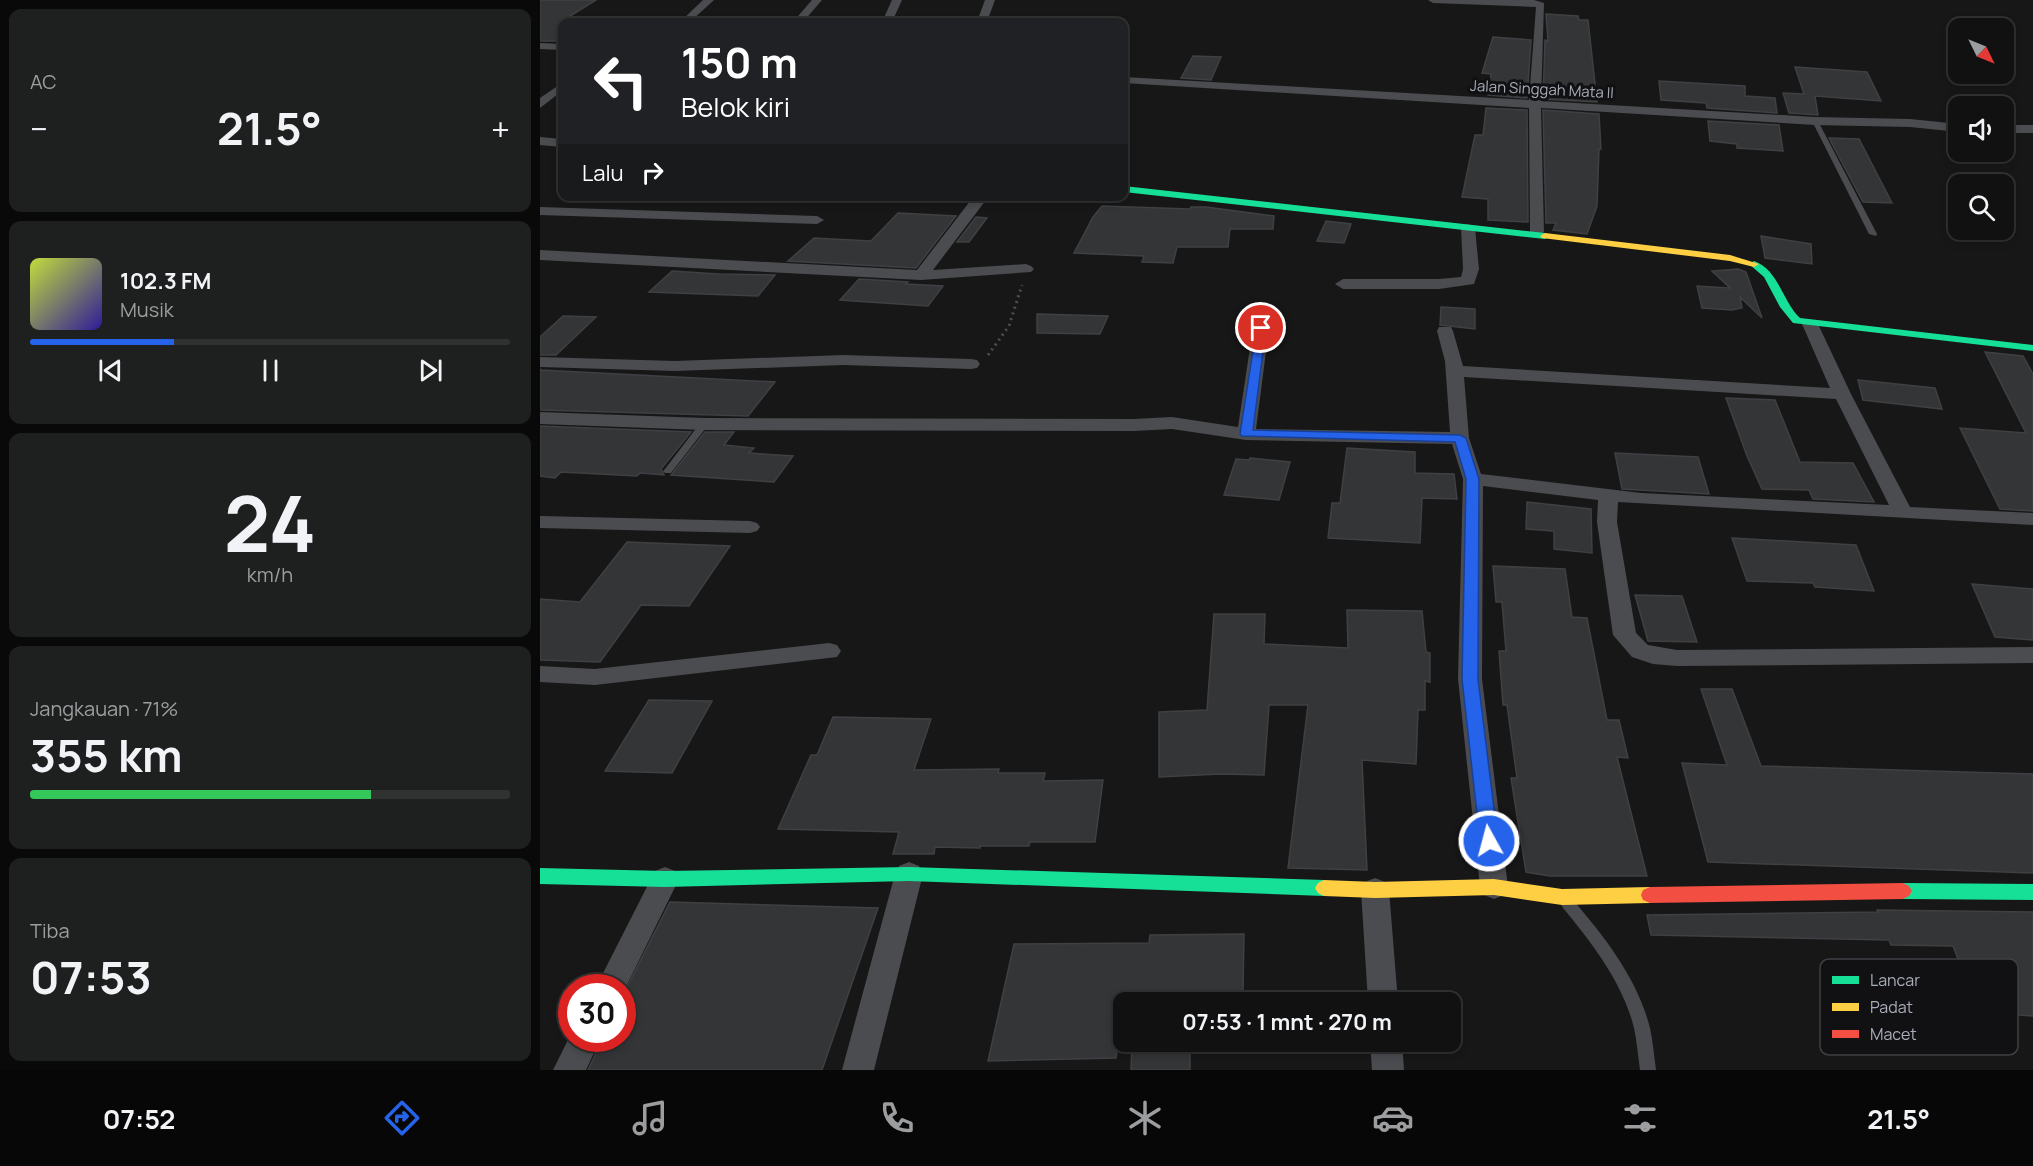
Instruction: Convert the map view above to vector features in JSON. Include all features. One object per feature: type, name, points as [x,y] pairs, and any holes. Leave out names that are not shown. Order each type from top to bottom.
[{"type":"street","points":[[689,18],[709,0]]},
{"type":"street","points":[[801,18],[817,0]]},
{"type":"street","points":[[889,18],[897,0]]},
{"type":"street","points":[[983,18],[990,0]]},
{"type":"street","points":[[1433,0],[1530,2],[1541,5],[1535,104],[1536,231]]},
{"type":"street","points":[[540,46],[558,47]]},
{"type":"street","name":"Jalan Singgah Mata II","points":[[1128,80],[1815,121],[1910,123],[1948,128]]},
{"type":"street","points":[[540,104],[558,89]]},
{"type":"street","points":[[2014,129],[2033,129]]},
{"type":"street","points":[[540,141],[558,143]]},
{"type":"street","points":[[1128,189],[1326,209],[1468,228],[1536,231],[1748,262],[1770,274],[1782,309],[1797,321],[2033,348]]},
{"type":"street","points":[[921,275],[978,201]]},
{"type":"street","points":[[540,211],[818,220]]},
{"type":"street","points":[[1343,284],[1439,284],[1468,281],[1471,268],[1468,228]]},
{"type":"street","points":[[540,255],[921,275],[1026,269]]},
{"type":"street","points":[[1810,324],[1842,394],[1903,512]]},
{"type":"street","points":[[1246,434],[1261,328]]},
{"type":"street","points":[[1446,331],[1455,371],[1460,438],[1473,479],[1470,679],[1494,887]]},
{"type":"street","points":[[540,362],[675,366],[843,360],[971,364]]},
{"type":"street","points":[[1455,371],[1842,394]]},
{"type":"street","points":[[540,418],[704,424],[1134,425],[1172,423],[1246,434],[1460,438]]},
{"type":"street","points":[[1473,479],[1641,499],[2033,519]]},
{"type":"street","points":[[1608,495],[1607,522],[1625,634],[1640,651],[1653,656],[1677,658],[2033,655]]},
{"type":"street","points":[[540,522],[750,527]]},
{"type":"street","points":[[540,674],[595,677],[829,651]]},
{"type":"street","points":[[858,1070],[909,874]]},
{"type":"street","points":[[540,876],[665,879],[909,874],[1375,890],[1494,887],[1562,897],[1931,890],[2033,892]]},
{"type":"street","points":[[618,974],[665,879]]},
{"type":"street","points":[[1375,890],[1382,992]]},
{"type":"street","points":[[569,1070],[578,1052]]},
{"type":"street","points":[[1387,1052],[1388,1070]]},
{"type":"lane","points":[[1815,121],[1872,234]]},
{"type":"lane","points":[[668,471],[704,424]]},
{"type":"lane","points":[[1562,897],[1593,933],[1622,980],[1641,1026],[1648,1070]]},
{"type":"path","points":[[971,364],[992,351],[1009,326],[1026,269]]},
{"type":"building","points":[[540,0],[596,0],[567,18],[558,18],[558,41],[540,41]]},
{"type":"building","points":[[1546,14],[1578,16],[1579,20],[1588,20],[1597,102],[1543,99],[1545,40],[1548,41]]},
{"type":"building","points":[[1493,37],[1531,40],[1527,98],[1488,95],[1491,74],[1482,73]]},
{"type":"building","points":[[1193,56],[1221,57],[1211,80],[1181,78]]},
{"type":"building","points":[[1795,67],[1867,72],[1881,101],[1815,96],[1818,115],[1789,113],[1783,93],[1804,94]]},
{"type":"building","points":[[1659,81],[1745,86],[1745,96],[1775,98],[1777,113],[1707,108],[1706,103],[1661,100]]},
{"type":"building","points":[[1486,108],[1527,110],[1528,222],[1488,220],[1488,199],[1462,197],[1475,135],[1483,135]]},
{"type":"building","points":[[1543,110],[1599,114],[1601,149],[1599,149],[1597,206],[1587,234],[1553,230],[1556,223],[1546,223]]},
{"type":"building","points":[[1708,121],[1779,125],[1783,151],[1737,148],[1737,144],[1710,141]]},
{"type":"building","points":[[1829,138],[1859,139],[1892,203],[1863,202]]},
{"type":"building","points":[[1102,206],[1190,209],[1191,207],[1206,207],[1274,216],[1273,229],[1230,229],[1228,247],[1177,247],[1173,263],[1142,262],[1144,256],[1074,253],[1093,217]]},
{"type":"building","points":[[898,213],[956,216],[916,268],[788,261],[814,238],[871,241]]},
{"type":"building","points":[[976,217],[987,218],[969,242],[957,242]]},
{"type":"building","points":[[1326,221],[1351,224],[1344,243],[1317,241]]},
{"type":"building","points":[[1761,236],[1811,244],[1812,264],[1765,258]]},
{"type":"building","points":[[1738,269],[1746,272],[1762,318],[1740,297],[1742,308],[1732,310],[1702,308],[1697,286],[1730,288],[1712,271]]},
{"type":"building","points":[[672,271],[775,275],[758,296],[649,292]]},
{"type":"building","points":[[859,279],[943,286],[928,306],[840,300]]},
{"type":"building","points":[[1441,307],[1475,309],[1475,329],[1440,325]]},
{"type":"building","points":[[1037,314],[1108,316],[1100,334],[1037,333]]},
{"type":"building","points":[[563,316],[596,317],[556,355],[540,355],[540,337]]},
{"type":"building","points":[[1985,352],[2023,356],[2033,374],[2033,511],[2000,509],[1960,428],[2026,433]]},
{"type":"building","points":[[540,369],[775,382],[748,416],[540,410]]},
{"type":"building","points":[[1858,380],[1935,388],[1942,409],[1863,400]]},
{"type":"building","points":[[1726,398],[1775,400],[1800,462],[1853,463],[1874,502],[1813,499],[1809,490],[1762,489],[1747,456]]},
{"type":"building","points":[[540,426],[691,432],[661,469],[664,475],[561,472],[555,478],[540,476]]},
{"type":"building","points":[[705,432],[734,432],[724,445],[754,448],[749,453],[793,456],[774,482],[671,475]]},
{"type":"building","points":[[1347,448],[1415,452],[1415,473],[1454,474],[1457,499],[1422,498],[1420,543],[1328,538],[1332,503],[1340,503]]},
{"type":"building","points":[[1615,453],[1698,457],[1709,494],[1622,489]]},
{"type":"building","points":[[1250,458],[1290,462],[1279,500],[1224,495],[1236,459],[1249,460]]},
{"type":"building","points":[[1527,502],[1591,509],[1592,553],[1554,549],[1554,531],[1526,529]]},
{"type":"building","points":[[1732,538],[1856,545],[1874,591],[1815,587],[1813,583],[1747,581]]},
{"type":"building","points":[[627,542],[730,546],[689,606],[641,605],[600,662],[540,660],[540,599],[580,602]]},
{"type":"building","points":[[1493,566],[1565,569],[1572,617],[1587,618],[1607,720],[1619,720],[1628,758],[1617,757],[1647,876],[1550,876],[1526,872],[1511,778],[1517,778],[1507,705],[1503,705],[1499,651],[1506,651],[1502,602],[1496,602]]},
{"type":"building","points":[[1972,584],[2033,589],[2033,640],[1995,637]]},
{"type":"building","points":[[1635,595],[1682,596],[1697,642],[1648,641]]},
{"type":"building","points":[[1347,610],[1422,611],[1426,652],[1430,653],[1430,682],[1425,681],[1425,710],[1418,710],[1416,764],[1362,760],[1367,870],[1288,868],[1308,705],[1269,705],[1264,775],[1221,774],[1159,777],[1159,712],[1207,710],[1214,614],[1265,614],[1264,644],[1348,648]]},
{"type":"building","points":[[1701,689],[1732,689],[1761,766],[2033,774],[2033,873],[1708,862],[1682,763],[1727,765]]},
{"type":"building","points":[[649,700],[712,701],[672,773],[605,771]]},
{"type":"building","points":[[833,717],[931,719],[914,770],[999,769],[998,773],[1045,773],[1043,781],[1103,780],[1095,842],[1030,842],[1029,846],[980,846],[980,848],[935,847],[934,854],[893,854],[899,832],[778,829],[811,755],[817,755]]},
{"type":"building","points":[[670,902],[878,908],[822,1070],[588,1070],[596,1052],[636,1052],[636,974],[634,974]]},
{"type":"building","points":[[1877,910],[2033,912],[2033,1016],[2018,1015],[2018,959],[1958,959],[1953,946],[1891,945],[1889,940],[1651,935],[1647,915],[1878,912]]},
{"type":"building","points":[[1244,934],[1243,992],[1113,992],[1113,1052],[1117,1052],[1116,1058],[988,1061],[1014,944],[1149,943],[1150,935]]},
{"type":"building","points":[[1132,1052],[1190,1052],[1190,1070],[1131,1070]]},
{"type":"traffic: fast","points":[[1128,189],[1545,236]]},
{"type":"traffic: fast","points":[[1754,264],[1768,276],[1785,307],[1797,321],[2033,348]]},
{"type":"traffic: fast","points":[[540,876],[665,879],[909,874],[1324,888]]},
{"type":"traffic: fast","points":[[1903,891],[2033,892]]},
{"type":"traffic: slow","points":[[1545,236],[1730,258],[1754,264]]},
{"type":"traffic: slow","points":[[1324,888],[1375,890],[1494,887],[1562,897],[1650,895]]},
{"type":"traffic: jam","points":[[1650,895],[1903,891]]},
{"type":"route","points":[[1261,328],[1246,434],[1460,438],[1473,479],[1470,679],[1489,841]]}]
